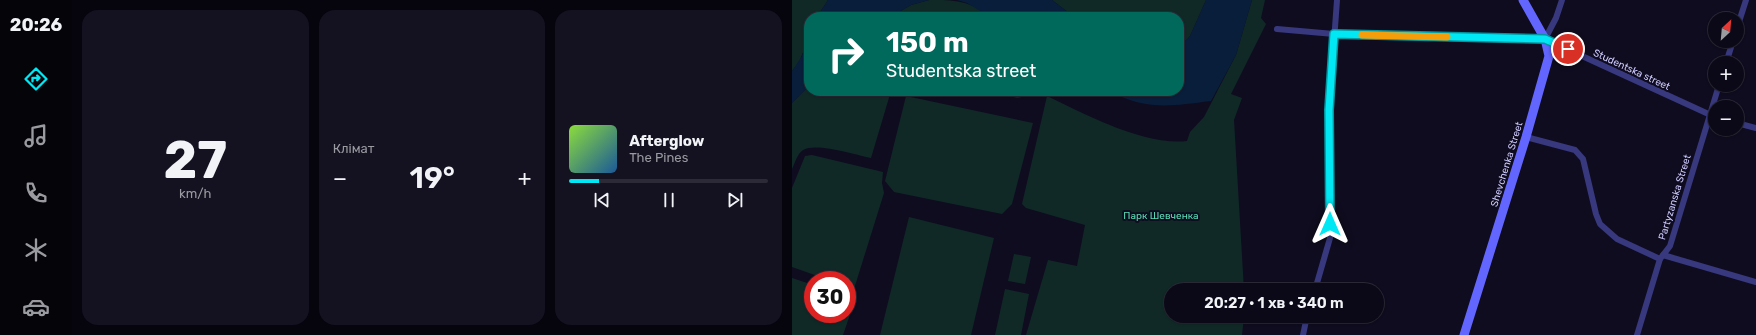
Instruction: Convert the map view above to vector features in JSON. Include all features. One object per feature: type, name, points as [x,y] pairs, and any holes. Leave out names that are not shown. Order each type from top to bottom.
[{"type":"main road","points":[[1523,0],[1545,39]]},
{"type":"main road","name":"Shevchenka Street","points":[[1464,335],[1526,137],[1548,56],[1545,39]]},
{"type":"street","points":[[1318,283],[1330,238],[1329,110],[1337,0]]},
{"type":"street","points":[[1545,39],[1556,18],[1562,0]]},
{"type":"street","points":[[1742,12],[1746,0]]},
{"type":"street","name":"Studentska street","points":[[1278,29],[1334,34],[1545,39],[1708,114]]},
{"type":"street","points":[[1744,125],[1756,128]]},
{"type":"street","name":"Partyzanska Street","points":[[1637,335],[1661,257],[1670,246],[1708,128]]},
{"type":"street","points":[[1526,137],[1575,150],[1583,159],[1596,214],[1600,224],[1617,239],[1661,257],[1756,282]]},
{"type":"street","points":[[1303,335],[1306,323]]},
{"type":"green space","points":[[792,0],[828,0],[820,12],[804,12],[804,50],[792,71]]},
{"type":"green space","points":[[929,0],[947,0],[968,4],[983,12],[899,12],[911,5]]},
{"type":"green space","points":[[1052,0],[1206,0],[1190,36],[1184,43],[1184,12],[1068,12]]},
{"type":"green space","name":"Парк Шевченка","points":[[1252,0],[1265,0],[1261,18],[1266,24],[1231,94],[1242,98],[1234,120],[1244,283],[1164,283],[1164,323],[1243,323],[1242,335],[1026,335],[1048,260],[1077,266],[1085,225],[1026,208],[1022,204],[1047,96],[1134,134],[1152,139],[1187,141],[1190,132],[1204,117],[1236,55]]},
{"type":"green space","points":[[804,91],[804,96],[890,96],[871,158],[826,148],[809,148],[803,150],[799,154],[792,169],[792,103]]},
{"type":"green space","points":[[906,96],[1033,123],[1012,204],[1002,214],[894,192],[885,181]]},
{"type":"green space","points":[[1010,96],[1027,96],[1017,98]]},
{"type":"green space","points":[[812,155],[883,172],[882,183],[884,193],[856,283],[856,271],[804,271],[792,267],[792,188],[805,156]]},
{"type":"green space","points":[[909,217],[994,238],[971,335],[880,335]]},
{"type":"green space","points":[[1014,254],[1031,257],[1025,284],[1008,281]]},
{"type":"green space","points":[[792,278],[804,282],[804,323],[847,323],[843,335],[792,335]]},
{"type":"green space","points":[[1005,289],[1029,294],[1021,335],[995,335]]},
{"type":"water","points":[[828,0],[929,0],[911,5],[899,12],[820,12]]},
{"type":"water","points":[[957,0],[1052,0],[1068,12],[982,12],[967,3]]},
{"type":"water","points":[[1206,0],[1252,0],[1236,55],[1211,101],[1159,105],[1136,102],[1121,96],[1184,96],[1184,43],[1190,36]]},
{"type":"water","points":[[804,49],[804,91],[792,103],[792,71],[802,56]]},
{"type":"slow traffic","points":[[1362,35],[1447,37]]},
{"type":"route","points":[[1330,224],[1329,110],[1334,34],[1545,39],[1568,49]]}]
